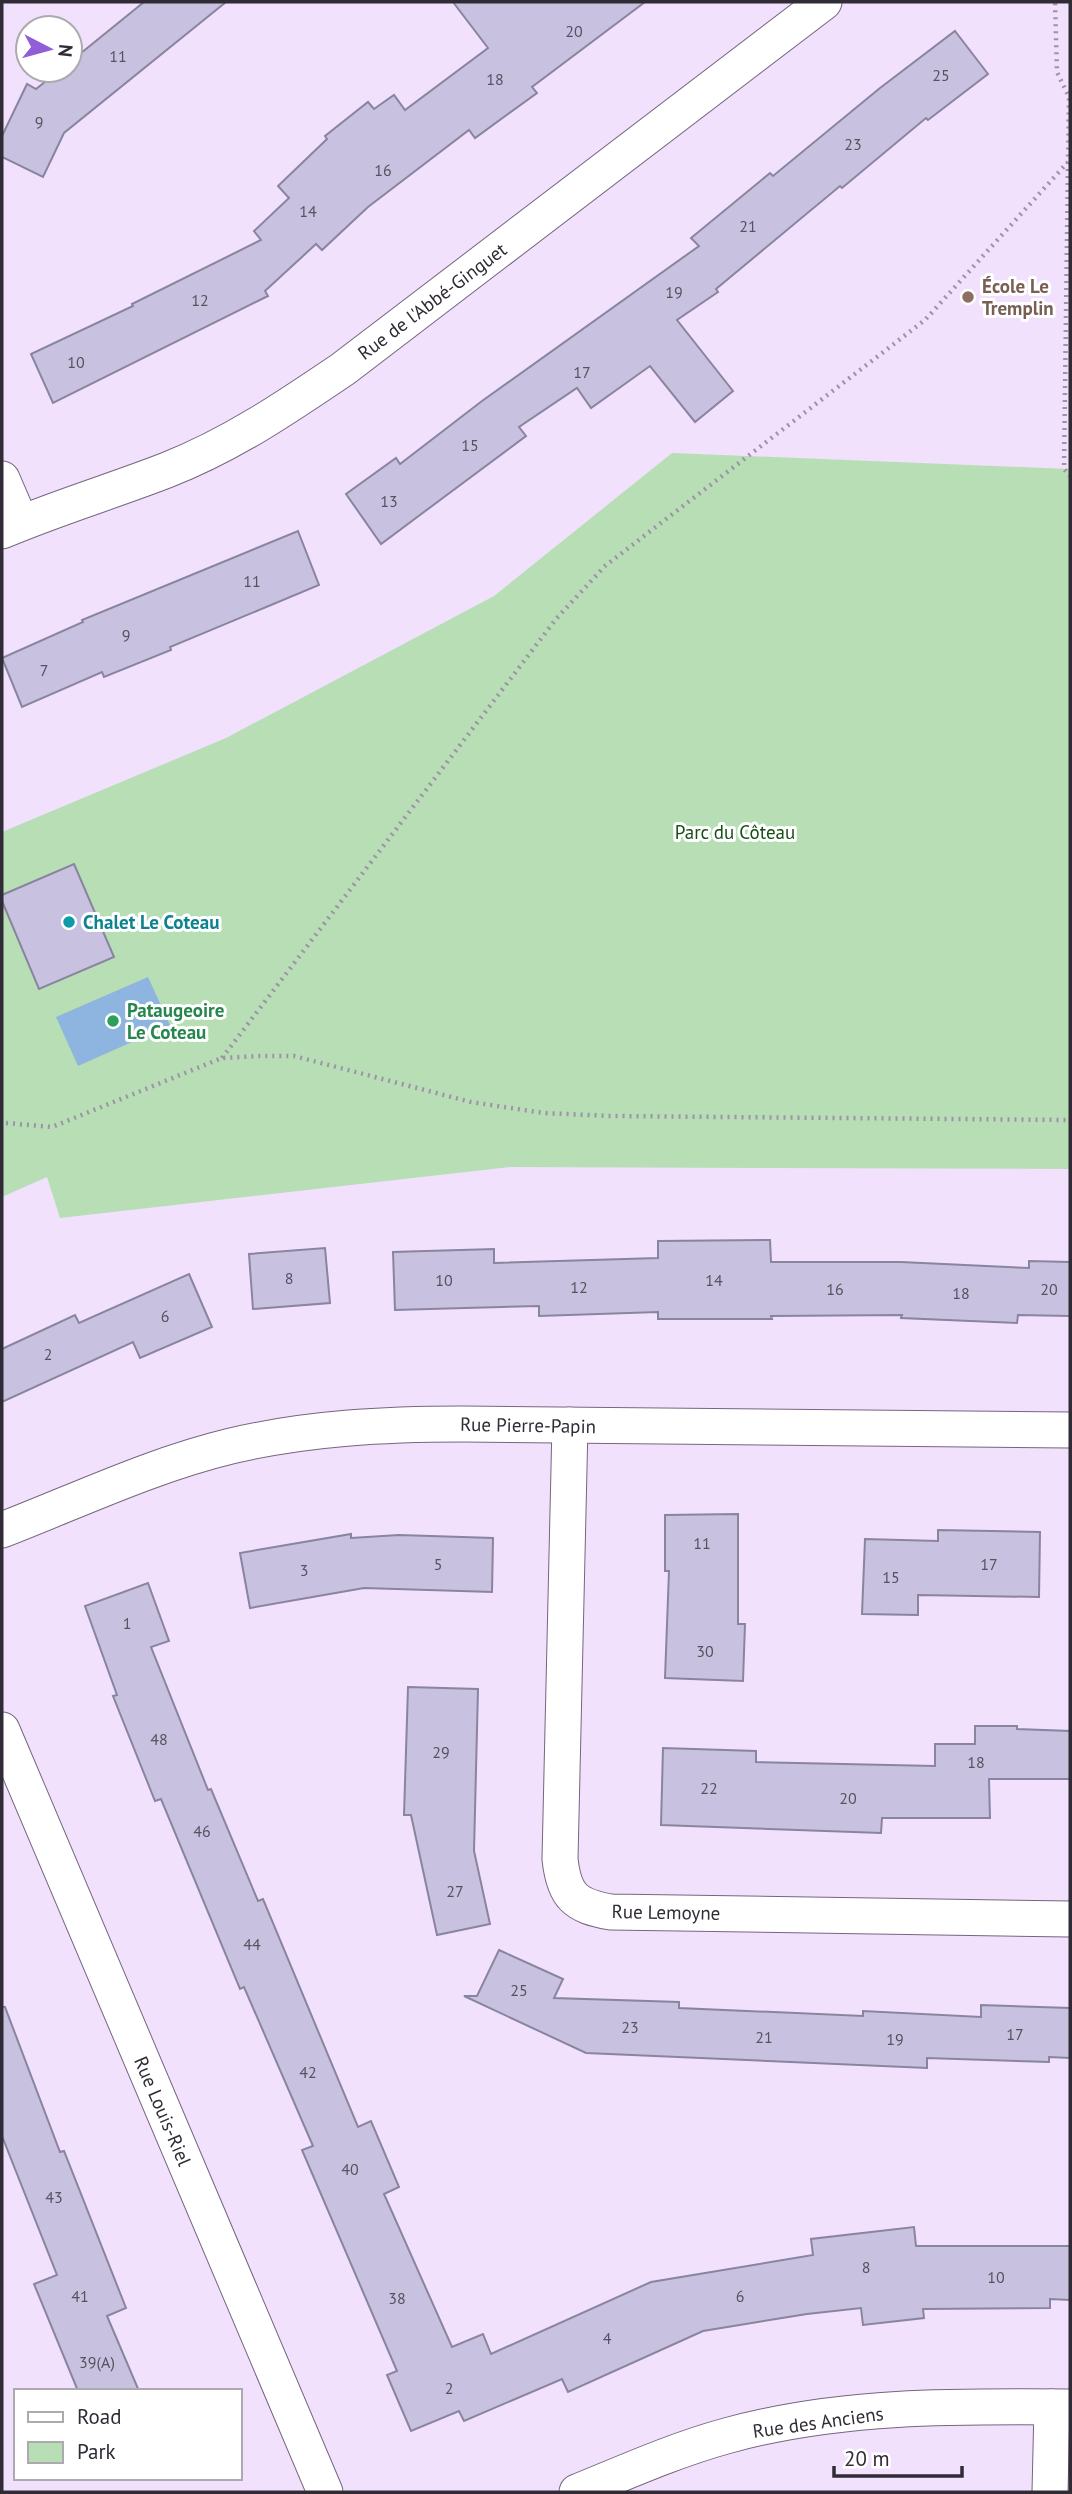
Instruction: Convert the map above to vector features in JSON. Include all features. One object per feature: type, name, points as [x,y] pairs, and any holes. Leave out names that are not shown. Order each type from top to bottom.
[{"type":"street","name":"Rue de l'Abbé-Ginguet","points":[[12,527],[169,469],[233,439],[283,410],[343,369],[824,2]]},
{"type":"street","points":[[2,479],[12,527]]},
{"type":"street","name":"Rue Pierre-Papin","points":[[2,1530],[183,1459],[272,1438],[333,1429],[397,1424],[1070,1430]]},
{"type":"street","name":"Rue Lemoyne","points":[[570,1425],[560,1859],[562,1881],[573,1897],[590,1909],[611,1912],[1070,1919]]},
{"type":"street","name":"Rue Louis-Riel","points":[[2,1730],[325,2492]]},
{"type":"street","name":"Rue des Anciens","points":[[577,2492],[658,2458],[727,2436],[792,2421],[938,2407],[1061,2407]]},
{"type":"street","points":[[1050,2492],[1061,2407]]},
{"type":"path","points":[[1055,2],[1058,72],[1069,97],[1064,469],[1070,476]]},
{"type":"path","points":[[222,1058],[556,619],[605,566],[925,320],[1068,162]]},
{"type":"path","points":[[6,1123],[52,1127],[222,1058],[294,1056],[471,1102],[544,1113],[611,1116],[1070,1120]]},
{"type":"green space","name":"Parc du Côteau","points":[[672,453],[1070,469],[1070,1169],[511,1167],[60,1218],[47,1177],[2,1197],[2,832],[226,738],[494,596]]},
{"type":"water","name":"Pataugeoire Le Coteau","points":[[148,977],[170,1025],[78,1066],[56,1017]]},
{"type":"building","points":[[144,2],[226,2],[64,133],[43,177],[2,157],[2,136],[27,84],[36,89],[42,84],[84,84],[84,51]]},
{"type":"building","points":[[453,2],[645,2],[532,87],[537,93],[475,138],[469,130],[368,207],[322,250],[316,244],[265,291],[268,296],[53,403],[31,354],[133,306],[132,304],[261,240],[254,231],[289,198],[278,186],[327,139],[325,136],[368,102],[374,109],[394,95],[405,110],[488,48]]},
{"type":"building","points":[[955,31],[988,74],[928,120],[926,118],[842,188],[840,186],[716,289],[718,292],[677,320],[733,391],[695,422],[650,366],[591,408],[577,388],[519,427],[526,436],[381,544],[346,494],[396,458],[400,464],[482,401],[699,246],[691,238],[770,173],[773,176],[880,88]]},
{"type":"building","points":[[298,531],[319,585],[170,647],[171,650],[104,677],[102,672],[22,707],[2,658],[83,622],[82,620]]},
{"type":"building","name":"Chalet Le Coteau","points":[[74,864],[114,957],[39,989],[2,901],[2,895]]},
{"type":"building","points":[[770,1240],[771,1262],[901,1262],[1029,1268],[1029,1261],[1070,1262],[1070,1316],[1018,1315],[1017,1323],[901,1318],[902,1315],[658,1319],[658,1312],[539,1316],[539,1306],[395,1310],[393,1252],[494,1249],[494,1263],[658,1258],[658,1241]]},
{"type":"building","points":[[325,1248],[330,1303],[253,1309],[249,1254]]},
{"type":"building","points":[[189,1274],[212,1327],[140,1358],[133,1342],[2,1402],[2,1349],[75,1315],[79,1323]]},
{"type":"building","points":[[738,1514],[738,1624],[745,1624],[743,1681],[665,1678],[669,1571],[665,1571],[665,1515]]},
{"type":"building","points":[[938,1530],[1040,1532],[1039,1597],[918,1595],[918,1615],[862,1614],[865,1539],[938,1541]]},
{"type":"building","points":[[351,1534],[351,1538],[399,1535],[493,1538],[492,1592],[364,1588],[250,1608],[240,1553]]},
{"type":"building","points":[[148,1583],[169,1641],[151,1647],[208,1790],[211,1789],[258,1901],[263,1899],[358,2127],[371,2121],[399,2187],[384,2194],[452,2347],[483,2334],[491,2354],[651,2282],[813,2255],[811,2239],[914,2227],[916,2246],[1070,2246],[1070,2300],[1050,2299],[1050,2308],[923,2309],[924,2318],[863,2325],[861,2308],[703,2331],[568,2392],[562,2379],[464,2421],[459,2411],[411,2431],[387,2375],[397,2371],[302,2150],[313,2146],[244,1987],[240,1989],[161,1799],[155,1801],[113,1696],[117,1695],[85,1606]]},
{"type":"building","points":[[408,1687],[478,1689],[474,1851],[490,1924],[437,1935],[411,1815],[404,1815]]},
{"type":"building","points":[[975,1726],[1017,1726],[1017,1729],[1070,1731],[1070,1779],[989,1779],[990,1818],[882,1818],[881,1833],[661,1825],[663,1748],[756,1751],[756,1762],[935,1766],[935,1744],[975,1744]]},
{"type":"building","points":[[499,1950],[563,1979],[554,1998],[679,2002],[679,2008],[863,2016],[863,2011],[981,2017],[981,2005],[1070,2008],[1070,2058],[1049,2057],[1049,2062],[927,2058],[927,2068],[586,2053],[464,1996],[477,1996]]},
{"type":"building","points":[[2,2007],[5,2007],[60,2152],[64,2151],[126,2308],[107,2316],[138,2389],[77,2389],[34,2284],[57,2275],[2,2136]]},
{"type":"place","name":"École Le Tremplin","points":[[968,297]]},
{"type":"place","name":"Chalet Le Coteau","points":[[69,922]]},
{"type":"place","name":"Pataugeoire Le Coteau","points":[[113,1021]]}]
